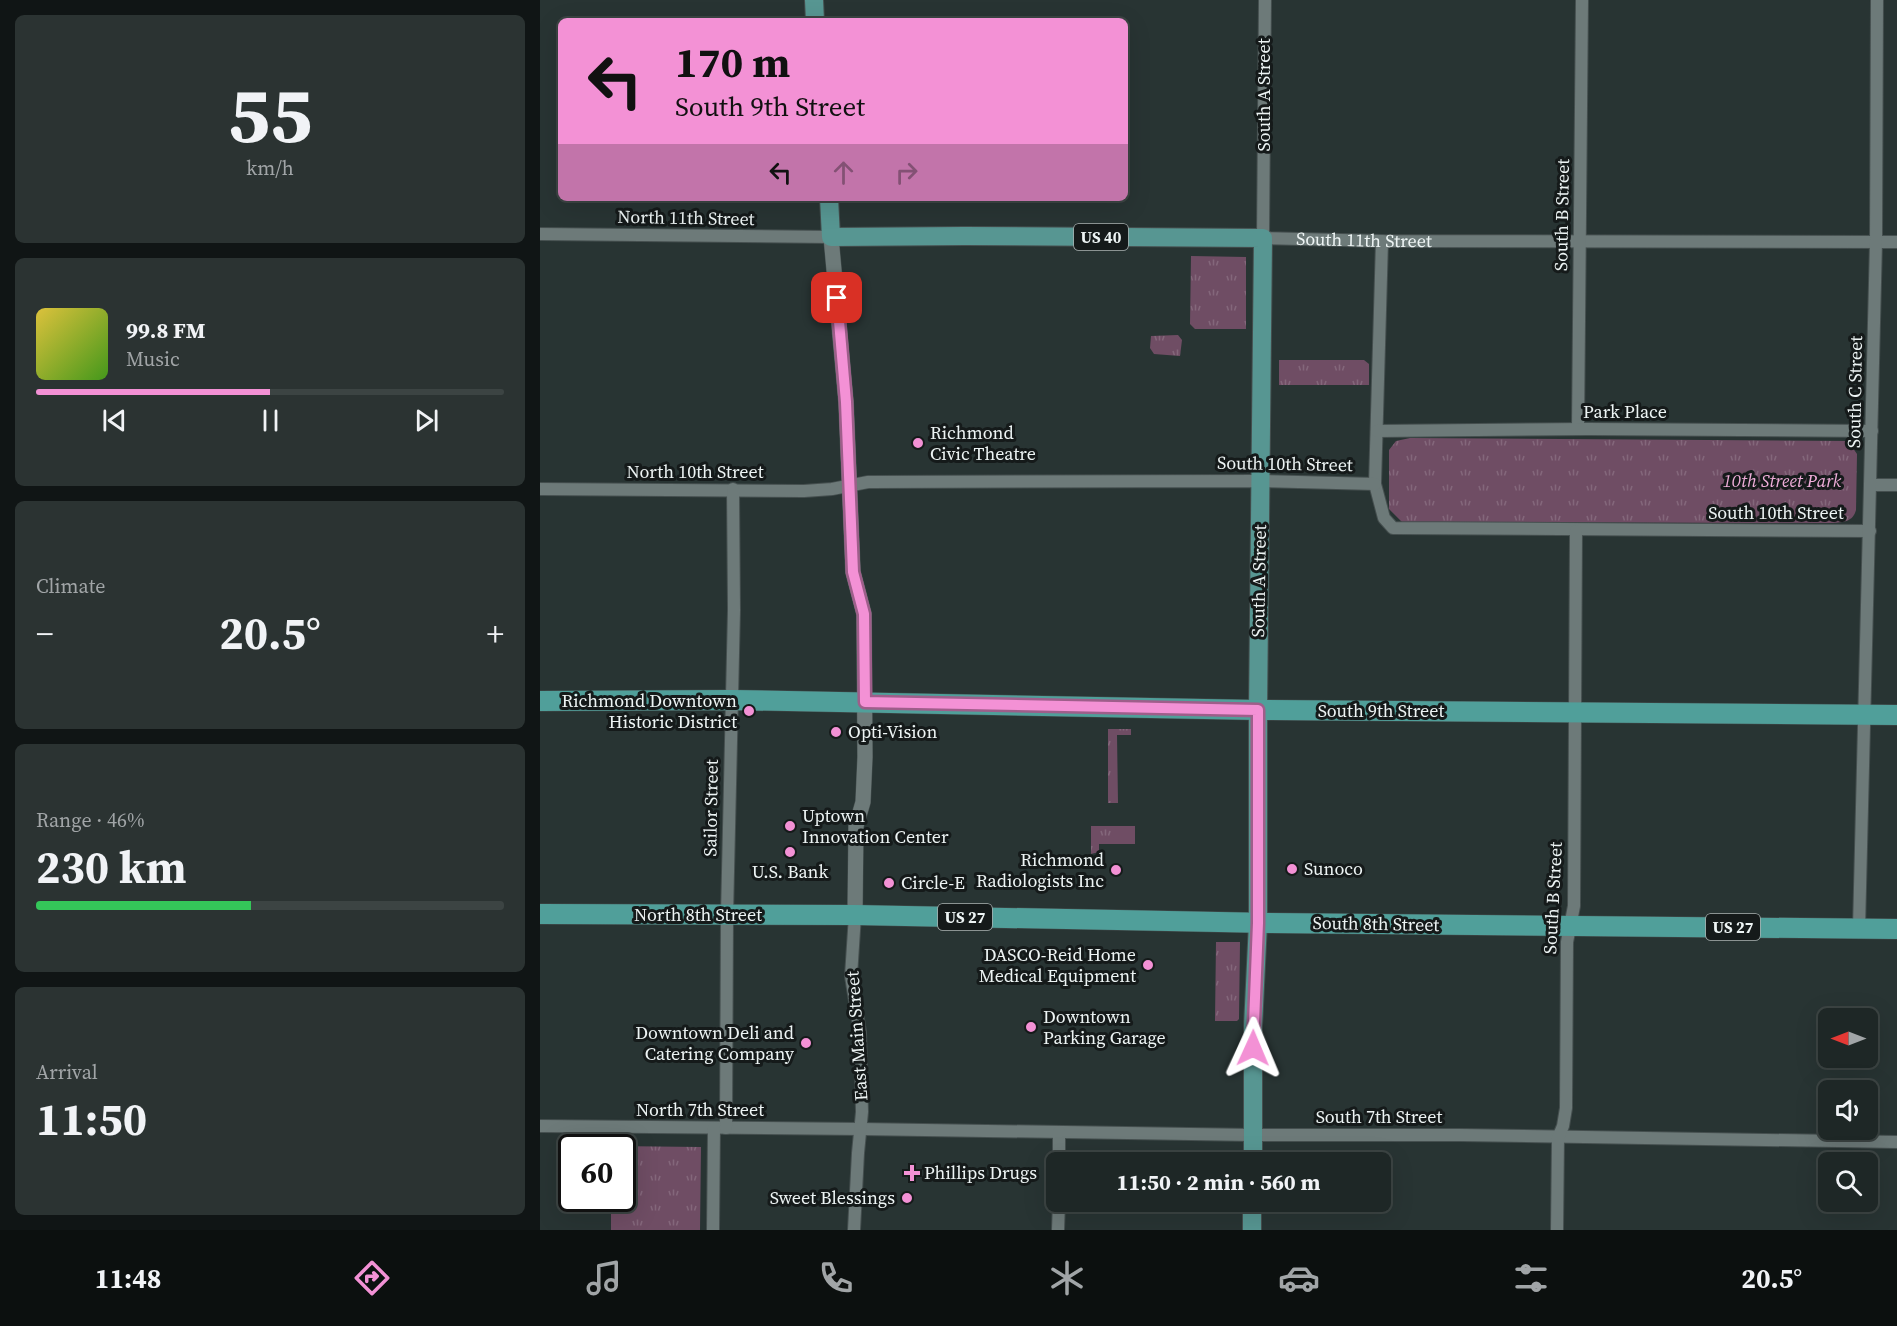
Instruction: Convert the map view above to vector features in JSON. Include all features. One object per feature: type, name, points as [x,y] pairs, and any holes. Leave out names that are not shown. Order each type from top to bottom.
[{"type":"highway","name":"South 9th Street","points":[[540,701],[731,700],[1258,710],[1897,715]]},
{"type":"highway","name":"North 8th Street","points":[[540,914],[855,915]]},
{"type":"highway","name":"South 8th Street","points":[[855,915],[1258,923],[1897,929]]},
{"type":"main road","points":[[814,0],[815,18]]},
{"type":"main road","name":"East Main Street","points":[[829,201],[831,237]]},
{"type":"main road","name":"South 11th Street","points":[[831,237],[1263,238]]},
{"type":"main road","name":"South A Street","points":[[1252,1152],[1253,1026],[1258,923],[1263,238]]},
{"type":"main road","points":[[1252,1212],[1252,1230]]},
{"type":"street","name":"South A Street","points":[[1263,238],[1265,0]]},
{"type":"street","name":"South B Street","points":[[1578,429],[1582,0]]},
{"type":"street","name":"South C Street","points":[[1859,928],[1876,242],[1877,0]]},
{"type":"street","name":"North 11th Street","points":[[540,234],[831,237]]},
{"type":"street","name":"East Main Street","points":[[831,237],[844,379],[853,572],[864,614],[866,757],[863,802],[856,826],[855,915],[851,976],[861,1032],[862,1105],[854,1230]]},
{"type":"street","name":"South 11th Street","points":[[1263,238],[1382,241],[1897,242]]},
{"type":"street","points":[[1375,484],[1382,241]]},
{"type":"street","name":"Park Place","points":[[1377,431],[1578,429],[1872,431]]},
{"type":"street","name":"South 10th Street","points":[[849,486],[879,482],[1261,481],[1375,484],[1384,518],[1393,528],[1576,531],[1870,531]]},
{"type":"street","points":[[1871,485],[1897,485]]},
{"type":"street","name":"North 10th Street","points":[[540,489],[804,491],[849,486]]},
{"type":"street","name":"Sailor Street","points":[[713,1230],[720,1128],[727,915],[734,610],[732,489]]},
{"type":"street","name":"South B Street","points":[[1557,1230],[1558,1138],[1566,1108],[1567,942],[1574,906],[1576,531]]},
{"type":"street","name":"North 7th Street","points":[[540,1126],[861,1129]]},
{"type":"street","name":"South 7th Street","points":[[861,1129],[1897,1142]]},
{"type":"street","points":[[1059,1132],[1059,1152]]},
{"type":"street","points":[[1058,1230],[1059,1212]]},
{"type":"green space","points":[[1191,256],[1246,257],[1246,329],[1195,329],[1190,324]]},
{"type":"green space","points":[[1178,335],[1182,340],[1180,356],[1154,354],[1150,348],[1151,336]]},
{"type":"green space","points":[[1279,360],[1364,360],[1369,364],[1369,385],[1279,385]]},
{"type":"green space","name":"10th Street Park","points":[[1410,438],[1848,441],[1857,454],[1856,510],[1850,519],[1833,523],[1402,522],[1389,509],[1389,450],[1396,441]]},
{"type":"green space","points":[[1108,729],[1131,729],[1131,735],[1117,735],[1118,803],[1108,803]]},
{"type":"green space","points":[[1091,826],[1135,826],[1135,844],[1099,844],[1099,852],[1091,854]]},
{"type":"green space","points":[[1216,942],[1240,942],[1239,1019],[1237,1021],[1215,1021]]},
{"type":"green space","points":[[636,1146],[701,1147],[700,1230],[611,1230],[611,1212],[636,1212]]},
{"type":"place","name":"Richmond Civic Theatre","points":[[918,443]]},
{"type":"place","name":"Richmond Downtown Historic District","points":[[749,711]]},
{"type":"place","name":"Opti-Vision","points":[[836,732]]},
{"type":"place","name":"Uptown Innovation Center","points":[[790,826]]},
{"type":"place","name":"U.S. Bank","points":[[790,852]]},
{"type":"place","name":"Sunoco","points":[[1292,869]]},
{"type":"place","name":"Richmond Radiologists Inc","points":[[1116,870]]},
{"type":"place","name":"Circle-E","points":[[889,883]]},
{"type":"place","name":"DASCO-Reid Home Medical Equipment","points":[[1148,965]]},
{"type":"place","name":"Downtown Parking Garage","points":[[1031,1027]]},
{"type":"place","name":"Downtown Deli and Catering Company","points":[[806,1043]]},
{"type":"place","name":"Phillips Drugs","points":[[912,1173]]},
{"type":"place","name":"Sweet Blessings","points":[[907,1198]]},
{"type":"route","points":[[837,298],[846,402],[853,572],[864,614],[865,702],[1258,710],[1258,923],[1253,1048]]}]
